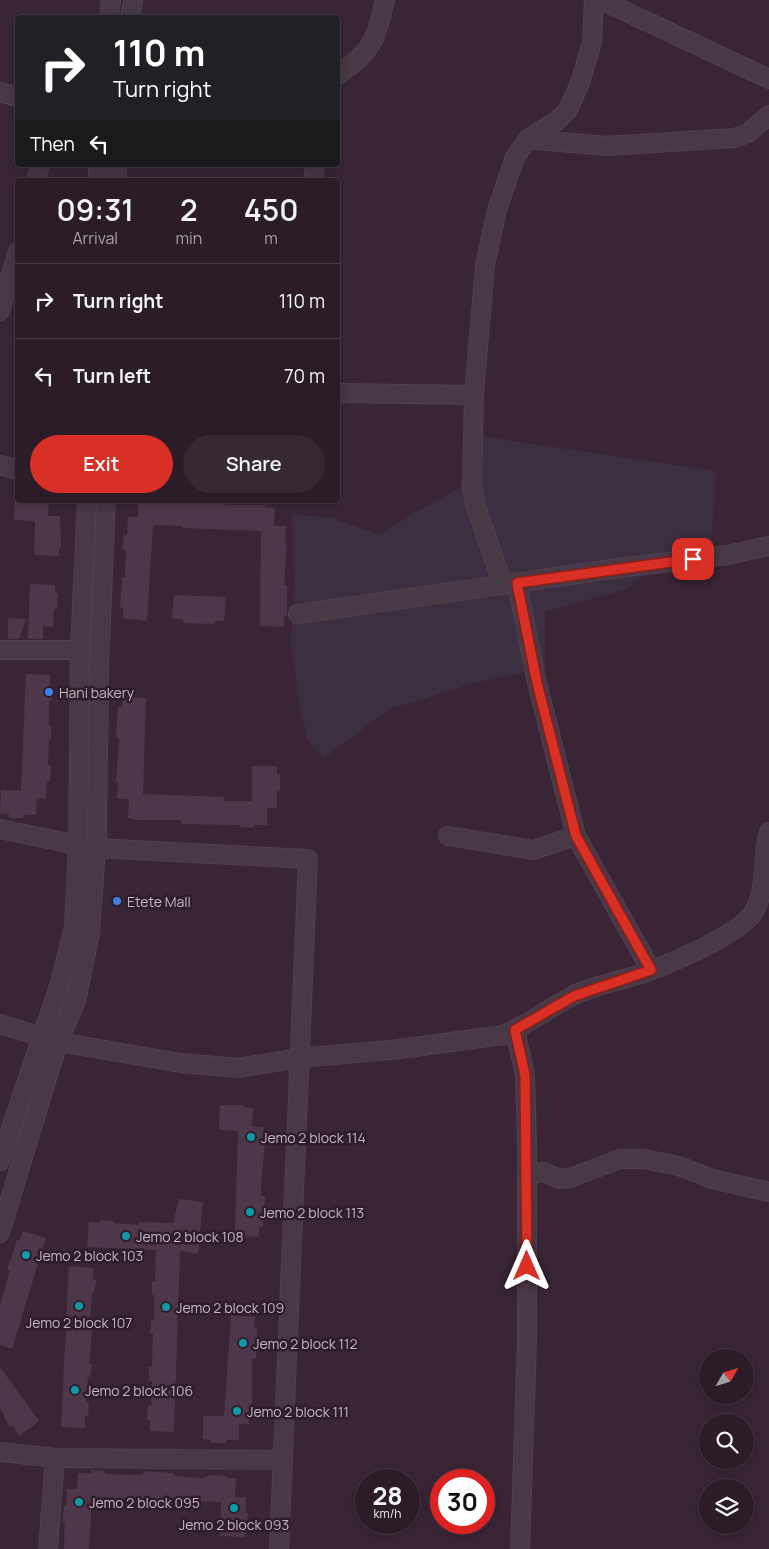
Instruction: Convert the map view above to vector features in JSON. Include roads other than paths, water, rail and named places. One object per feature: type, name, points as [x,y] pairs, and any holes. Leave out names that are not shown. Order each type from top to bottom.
[{"type":"street","points":[[109,15],[111,0]]},
{"type":"street","points":[[130,15],[133,0]]},
{"type":"street","points":[[340,73],[367,52],[378,30],[384,0]]},
{"type":"street","points":[[594,0],[592,42],[580,83],[568,110],[558,120],[528,139],[515,157],[497,210],[485,265],[474,395],[472,486],[475,504],[510,584],[576,836],[651,970]]},
{"type":"street","points":[[601,0],[769,79]]},
{"type":"street","points":[[0,92],[15,96]]},
{"type":"street","points":[[528,139],[606,146],[735,138],[748,132],[769,115]]},
{"type":"street","points":[[0,311],[15,261]]},
{"type":"street","points":[[340,393],[474,395]]},
{"type":"street","points":[[0,465],[15,469]]},
{"type":"street","points":[[0,1233],[50,1039],[60,983],[72,935],[78,844],[80,650],[87,503]]},
{"type":"street","points":[[0,1161],[50,1039],[76,1001],[90,934],[96,848],[99,668],[106,503]]},
{"type":"street","points":[[298,614],[727,555],[769,546]]},
{"type":"street","points":[[0,650],[80,650]]},
{"type":"street","points":[[0,828],[78,844]]},
{"type":"street","points":[[0,1024],[50,1039],[181,1063],[237,1068],[300,1058],[502,1035],[515,1030],[574,996],[651,970],[711,943],[744,925],[753,914],[760,899],[769,832]]},
{"type":"street","points":[[448,836],[533,850],[576,836]]},
{"type":"street","points":[[96,848],[308,860],[279,1549]]},
{"type":"street","points":[[515,1030],[525,1075],[527,1175],[526,1340],[520,1549]]},
{"type":"street","points":[[527,1175],[542,1172],[560,1179],[570,1178],[620,1159],[644,1159],[679,1166],[712,1179],[769,1192]]},
{"type":"street","points":[[0,1452],[55,1458],[283,1460]]},
{"type":"street","points":[[48,1549],[55,1458]]},
{"type":"place","name":"Hani bakery","points":[[49,692]]},
{"type":"place","name":"Etete Mall","points":[[117,901]]},
{"type":"place","name":"Jemo 2 block 114","points":[[251,1137]]},
{"type":"place","name":"Jemo 2 block 113","points":[[250,1212]]},
{"type":"place","name":"Jemo 2 block 108","points":[[126,1236]]},
{"type":"place","name":"Jemo 2 block 103","points":[[26,1255]]},
{"type":"place","name":"Jemo 2 block 107","points":[[79,1306]]},
{"type":"place","name":"Jemo 2 block 109","points":[[166,1307]]},
{"type":"place","name":"Jemo 2 block 112","points":[[243,1343]]},
{"type":"place","name":"Jemo 2 block 106","points":[[75,1390]]},
{"type":"place","name":"Jemo 2 block 111","points":[[237,1411]]},
{"type":"place","name":"Jemo 2 block 095","points":[[79,1502]]},
{"type":"place","name":"Jemo 2 block 093","points":[[234,1508]]}]
